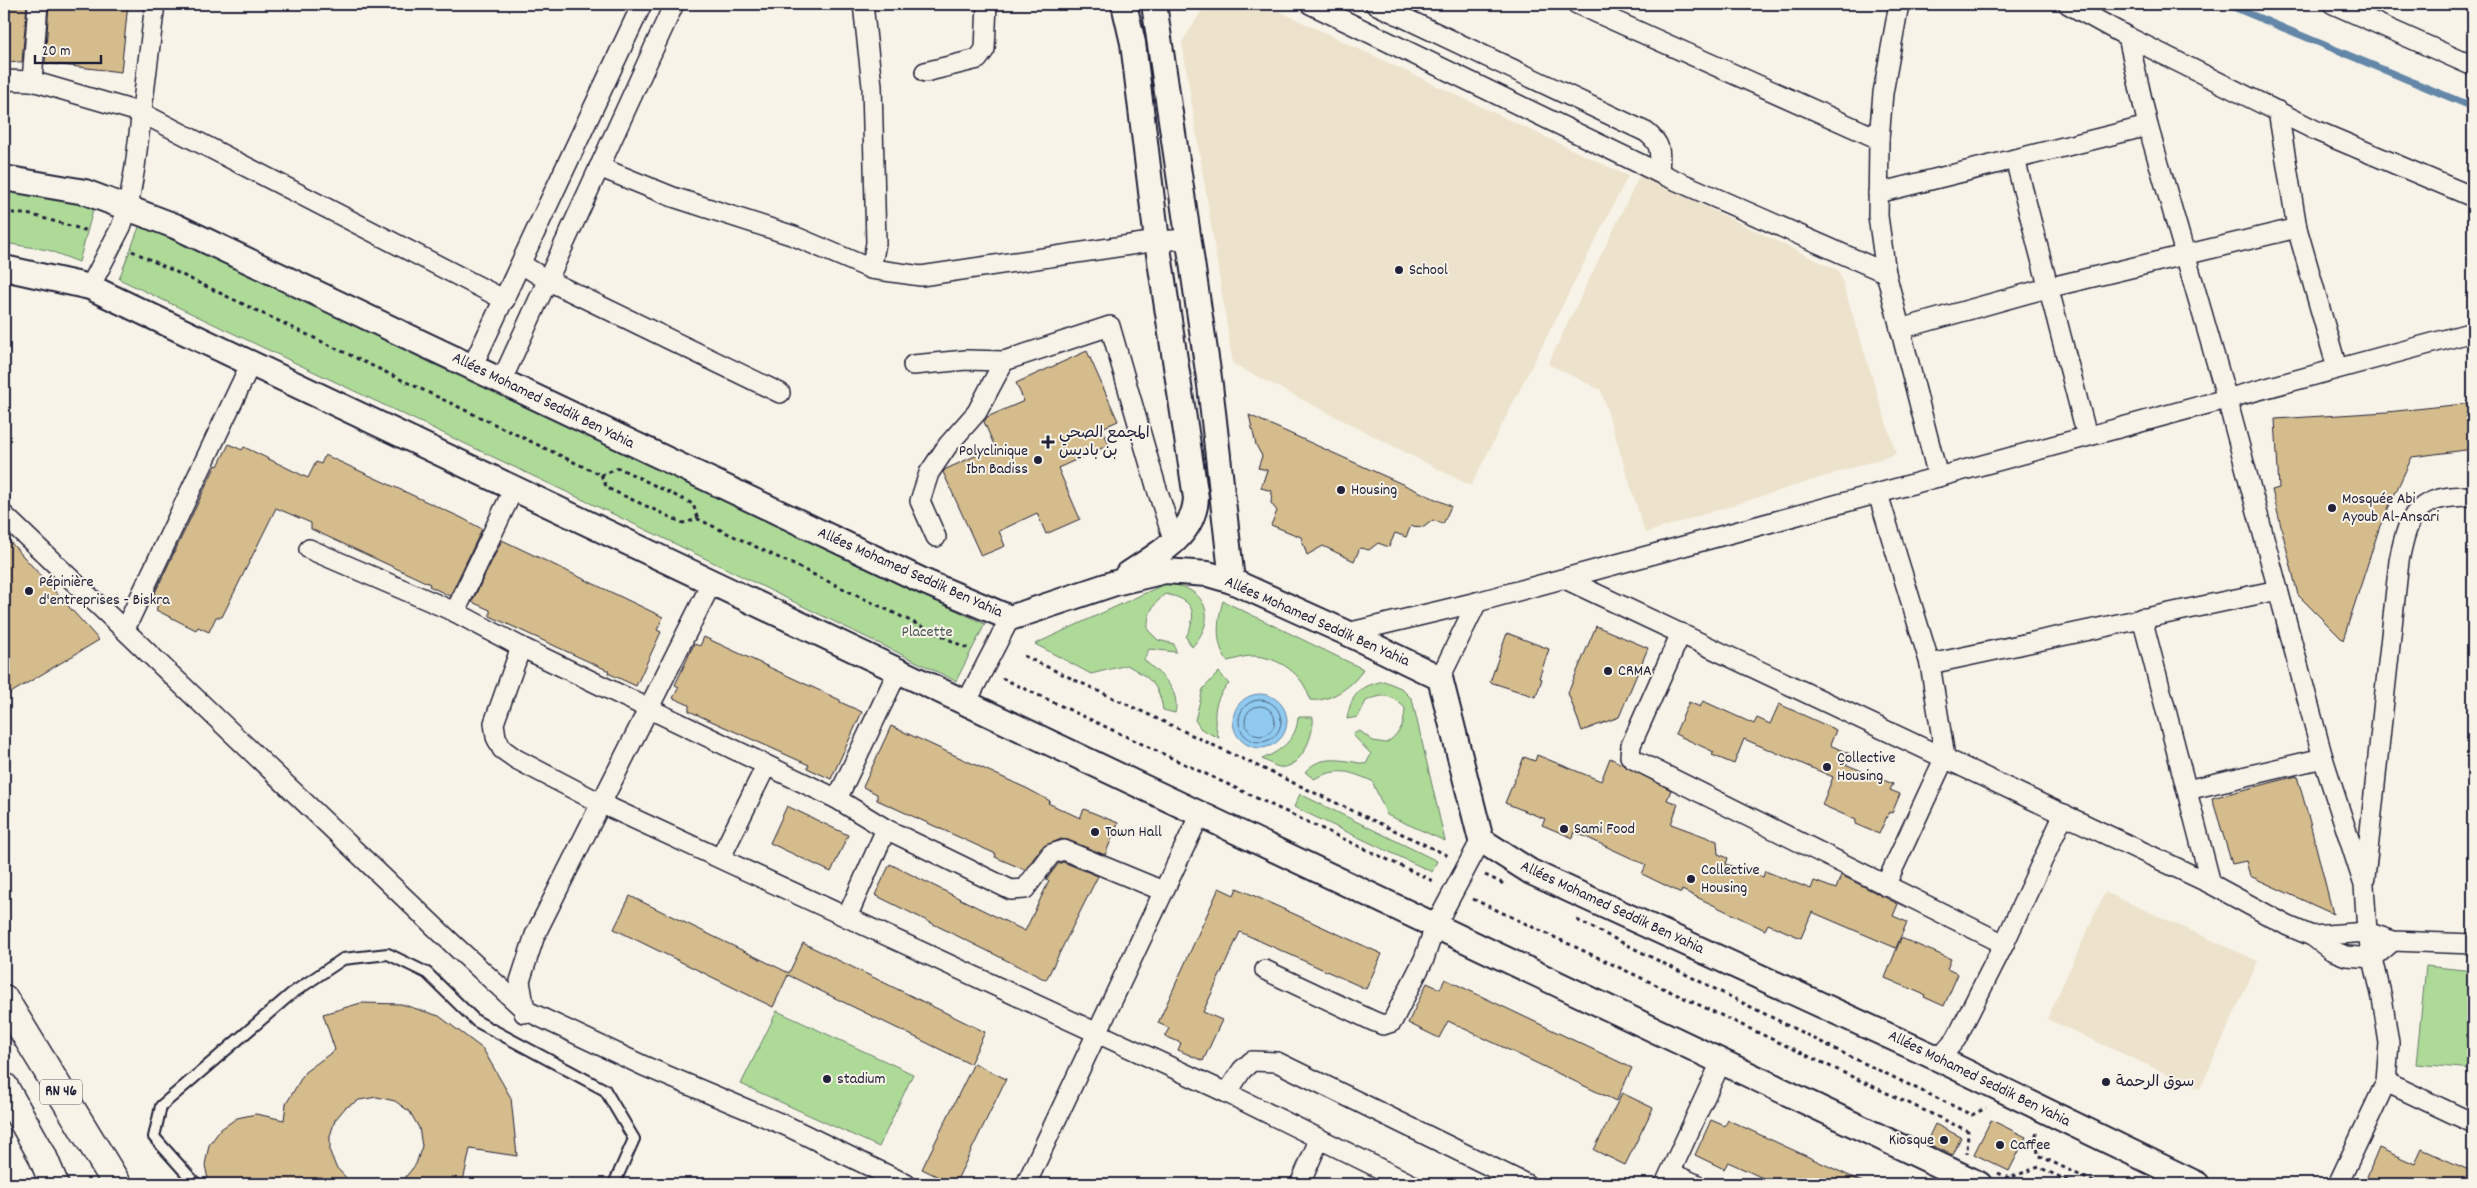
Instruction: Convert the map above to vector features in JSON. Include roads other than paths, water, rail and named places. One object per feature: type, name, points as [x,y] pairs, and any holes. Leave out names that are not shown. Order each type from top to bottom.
[{"type":"main road","name":"RN 46","points":[[4,999],[118,1184]]},
{"type":"main road","name":"RN 46","points":[[4,1087],[42,1156],[54,1184]]},
{"type":"main road","points":[[42,1156],[48,1184]]},
{"type":"street","points":[[32,81],[38,4]]},
{"type":"street","points":[[90,287],[121,227],[128,207],[155,4]]},
{"type":"street","points":[[472,368],[642,4]]},
{"type":"street","points":[[501,382],[674,4]]},
{"type":"street","points":[[863,4],[872,86],[876,243],[871,269]]},
{"type":"street","points":[[925,72],[978,59],[985,49],[987,4]]},
{"type":"street","points":[[1115,583],[1174,542],[1191,522],[1196,498],[1157,241],[1133,43],[1124,4]]},
{"type":"street","points":[[1154,4],[1210,385],[1232,581]]},
{"type":"street","points":[[1310,4],[1659,173],[1886,272]]},
{"type":"street","points":[[1375,4],[1646,132],[1655,138],[1660,148],[1659,173]]},
{"type":"street","points":[[1577,4],[1879,139]]},
{"type":"street","points":[[1900,4],[1882,93],[1879,139],[1878,216],[1886,272],[1938,478]]},
{"type":"street","points":[[2068,4],[2128,37],[2317,131],[2473,197]]},
{"type":"street","points":[[2333,4],[2473,66]]},
{"type":"street","points":[[2128,37],[2148,126],[2227,399],[2323,758],[2364,885]]},
{"type":"street","points":[[4,80],[32,81],[142,113],[505,300]]},
{"type":"street","points":[[1140,102],[1168,102]]},
{"type":"street","points":[[2278,111],[2297,228],[2337,368]]},
{"type":"street","points":[[1878,193],[2148,126]]},
{"type":"street","points":[[2014,159],[2087,436]]},
{"type":"street","points":[[599,167],[673,197],[794,236],[871,269],[921,276],[1157,241],[1188,239]]},
{"type":"street","name":"Allées Mohamed Seddik Ben Yahia","points":[[4,178],[85,192],[175,226],[925,582],[1010,618],[1115,583],[1164,571],[1208,574],[1232,581],[1347,632],[1440,678]]},
{"type":"street","points":[[1900,329],[2047,288],[2297,228]]},
{"type":"street","points":[[522,264],[547,280],[780,393]]},
{"type":"street","points":[[4,268],[90,287],[1721,1062],[1986,1177]]},
{"type":"street","points":[[913,365],[966,360],[1004,361],[1110,326],[1174,542]]},
{"type":"street","points":[[1347,632],[1477,602],[1565,579],[2473,332]]},
{"type":"street","points":[[936,537],[920,501],[929,473],[948,445],[977,412],[1004,361]]},
{"type":"street","points":[[124,629],[251,363]]},
{"type":"street","points":[[455,612],[514,488]]},
{"type":"street","points":[[1878,494],[1930,664],[1946,757],[1885,886]]},
{"type":"street","points":[[2338,1184],[2386,1082],[2389,1044],[2367,932],[2364,885],[2399,562],[2405,530],[2418,509],[2450,496],[2473,496]]},
{"type":"street","points":[[7,522],[124,629],[457,948],[523,1016],[789,1127],[906,1184]]},
{"type":"street","points":[[309,549],[455,612],[522,647],[837,799],[886,829],[1012,890],[1025,890],[1051,854],[1064,850],[1163,891]]},
{"type":"street","points":[[1565,579],[1946,757],[2211,884],[2288,926],[2312,936],[2331,950],[2346,956],[2373,958],[2392,941]]},
{"type":"street","points":[[523,1016],[520,981],[535,935],[712,582]]},
{"type":"street","points":[[1930,664],[2278,590]]},
{"type":"street","points":[[1265,970],[1373,1021],[1388,1024],[1392,1022],[1418,970],[1435,926],[1481,840],[1440,678],[1477,602]]},
{"type":"street","points":[[966,703],[1010,618]]},
{"type":"street","points":[[2142,618],[2211,884]]},
{"type":"street","points":[[1682,634],[1631,745],[1630,756],[1885,886],[2004,944]]},
{"type":"street","points":[[522,647],[494,723],[496,737],[502,749],[516,759],[602,804],[1227,1093],[1411,1184]]},
{"type":"street","points":[[837,799],[898,671]]},
{"type":"street","points":[[2187,790],[2323,758]]},
{"type":"street","points":[[720,857],[766,766]]},
{"type":"street","points":[[1026,1184],[1200,814]]},
{"type":"street","points":[[1940,1059],[1956,1039],[2004,944],[2064,814]]},
{"type":"street","points":[[847,917],[886,829]]},
{"type":"street","name":"Allées Mohamed Seddik Ben Yahia","points":[[1481,840],[1531,872],[1940,1059],[2197,1184]]},
{"type":"street","points":[[2312,936],[2367,932],[2392,941],[2473,944]]},
{"type":"street","points":[[1227,1093],[1242,1070],[1252,1061],[1277,1062],[1504,1180],[1526,1184]]},
{"type":"street","points":[[1696,1184],[1668,1179],[1721,1062]]},
{"type":"street","points":[[2386,1082],[2473,1124]]},
{"type":"street","points":[[1300,1184],[1319,1140]]},
{"type":"lane","points":[[196,1184],[154,1137],[161,1106],[299,989],[343,959],[388,954],[427,973],[476,1021],[605,1090],[634,1139],[614,1184]]},
{"type":"water","points":[[1260,694],[1279,702],[1287,721],[1279,740],[1260,748],[1241,740],[1233,721],[1241,702]]},
{"type":"waterway","points":[[2226,4],[2473,107]]},
{"type":"place","name":"School","points":[[1399,270]]},
{"type":"place","name":"المجمع الصحي بن باديس","points":[[1048,442]]},
{"type":"place","name":"Polyclinique Ibn Badiss","points":[[1038,460]]},
{"type":"place","name":"Housing","points":[[1341,490]]},
{"type":"place","name":"Mosquée Abi Ayoub Al-Ansari","points":[[2332,508]]},
{"type":"place","name":"Pépinière d'entreprises - Biskra","points":[[29,591]]},
{"type":"place","name":"CRMA","points":[[1608,671]]},
{"type":"place","name":"ِCollective Housing","points":[[1827,767]]},
{"type":"place","name":"Sami Food","points":[[1564,829]]},
{"type":"place","name":"Town Hall","points":[[1095,832]]},
{"type":"place","name":"Collective Housing","points":[[1691,879]]},
{"type":"place","name":"stadium","points":[[827,1079]]},
{"type":"place","name":"سوق الرحمة","points":[[2106,1082]]},
{"type":"place","name":"Kiosque","points":[[1944,1140]]},
{"type":"place","name":"Caffee","points":[[2000,1145]]},
{"type":"park label","name":"Placette","points":[[927,632]]}]
